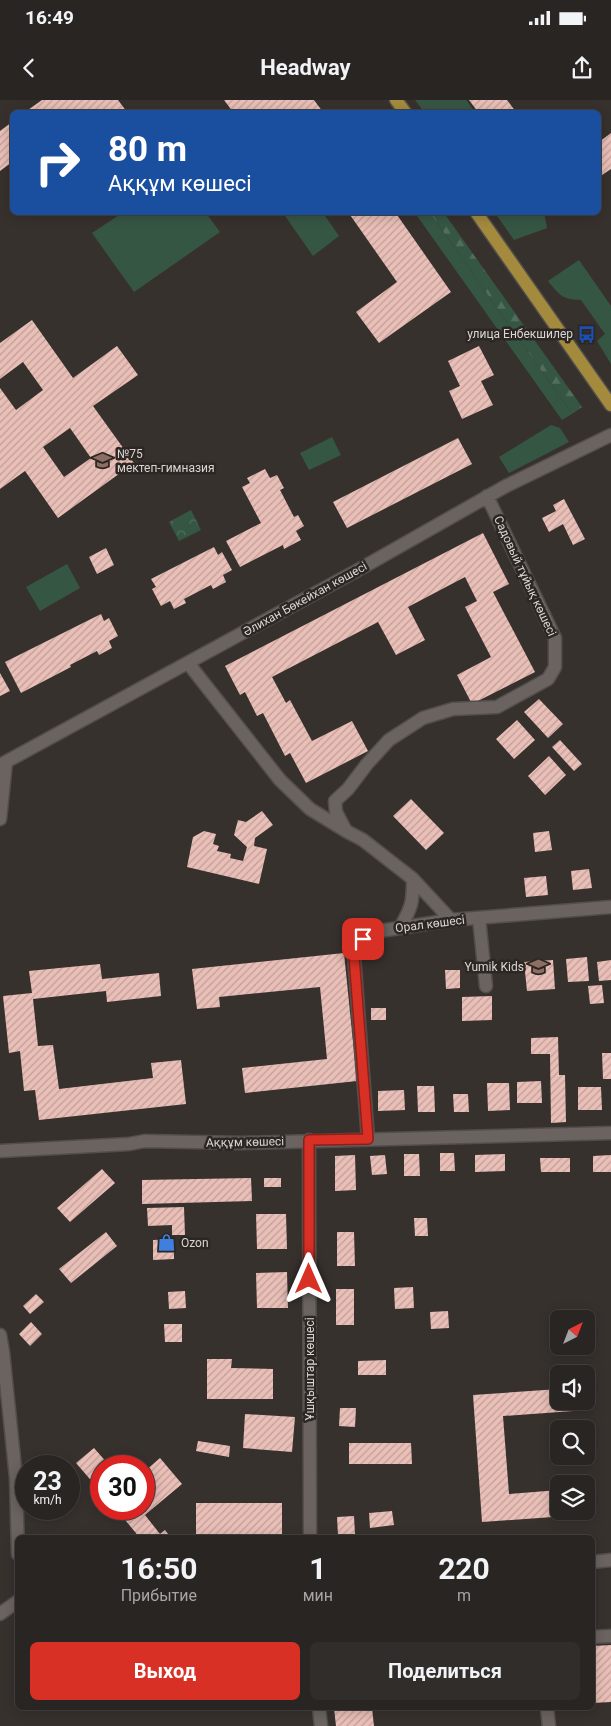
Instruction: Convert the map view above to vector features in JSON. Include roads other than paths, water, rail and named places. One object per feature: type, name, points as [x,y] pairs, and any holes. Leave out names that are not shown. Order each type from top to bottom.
[{"type":"main road","points":[[478,215],[611,405]]},
{"type":"street","name":"Әлихан Бөкейхан көшесі","points":[[3,764],[188,664],[487,496],[611,435]]},
{"type":"street","name":"Садовый тұйық көшесі","points":[[346,831],[336,812],[335,801],[348,789],[389,740],[423,718],[445,711],[497,707],[548,679],[555,667],[555,638],[487,496]]},
{"type":"street","points":[[188,664],[280,780],[310,809],[363,840],[413,879],[451,920]]},
{"type":"street","points":[[0,819],[3,764]]},
{"type":"street","points":[[400,928],[411,909],[413,879]]},
{"type":"street","name":"Орал көшесі","points":[[368,1139],[354,956],[363,939],[380,931],[451,920],[611,906]]},
{"type":"street","points":[[479,918],[486,986]]},
{"type":"street","name":"Аққұм көшесі","points":[[0,1150],[129,1144],[145,1141],[242,1143],[611,1133]]},
{"type":"street","name":"Ұшқыштар көшесі","points":[[309,1140],[310,1535]]},
{"type":"street","points":[[0,1336],[16,1478],[18,1535]]},
{"type":"street","points":[[595,1562],[611,1560]]},
{"type":"street","points":[[0,1614],[15,1604]]},
{"type":"street","points":[[595,1637],[611,1636]]},
{"type":"street","points":[[319,1710],[321,1726]]},
{"type":"street","points":[[547,1710],[549,1726]]},
{"type":"place","name":"улица Енбекшилер","points":[[587,334]]},
{"type":"place","name":"№75 мектеп-гимназия","points":[[103,461]]},
{"type":"place","name":"Yumik Kids","points":[[538,967]]},
{"type":"place","name":"Ozon","points":[[167,1243]]}]
